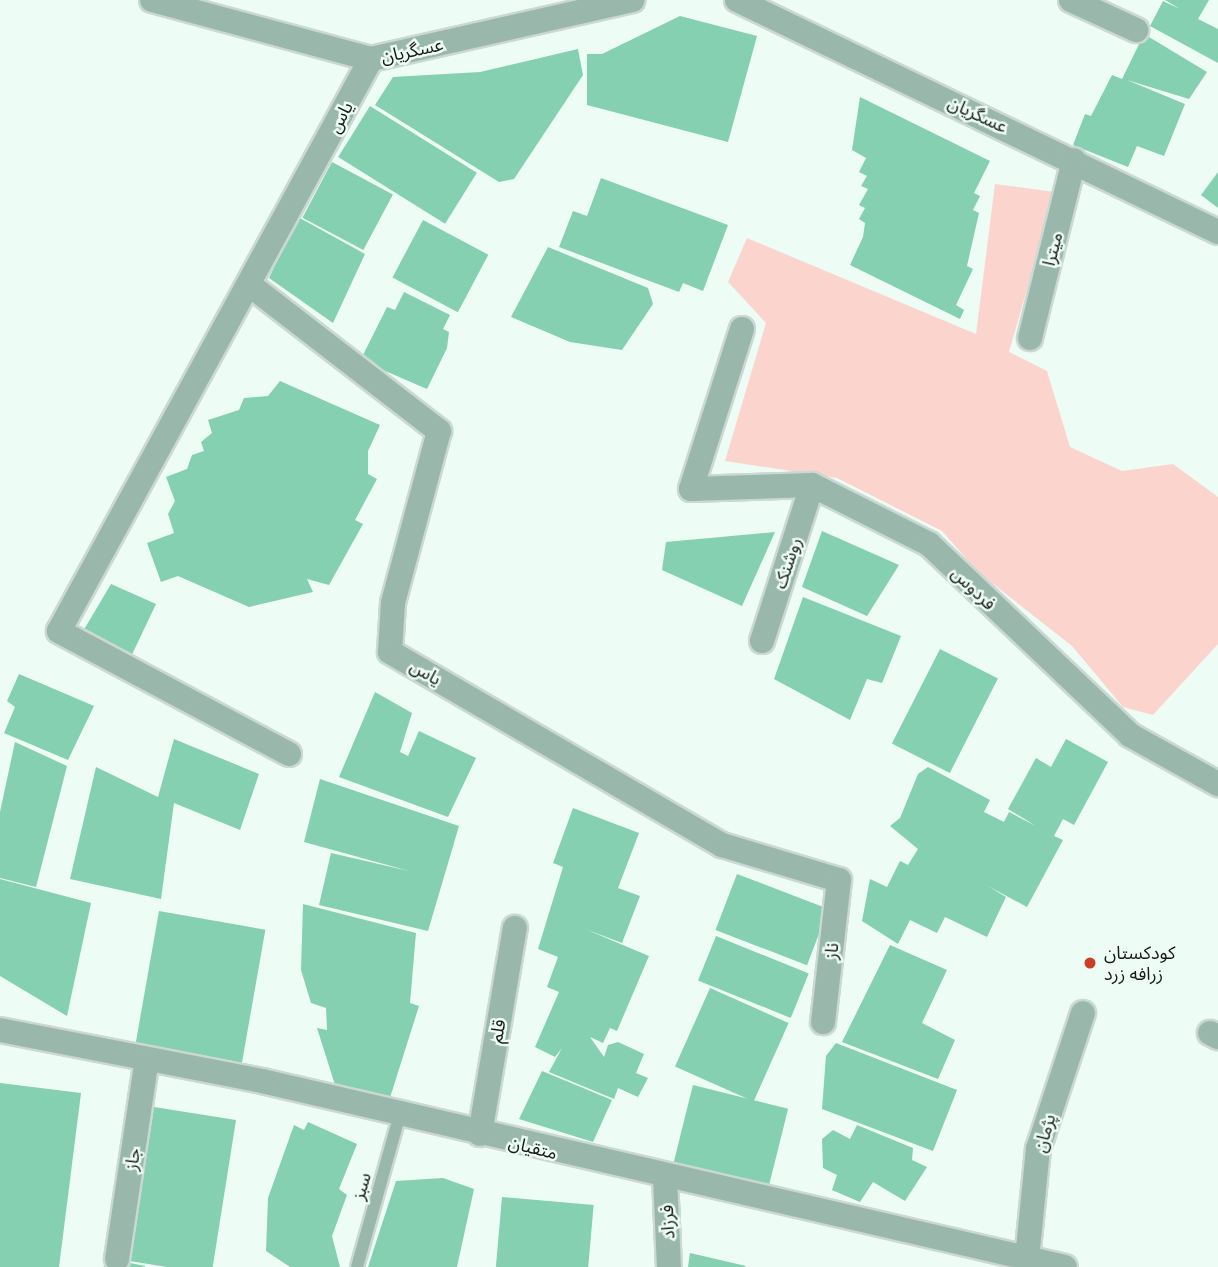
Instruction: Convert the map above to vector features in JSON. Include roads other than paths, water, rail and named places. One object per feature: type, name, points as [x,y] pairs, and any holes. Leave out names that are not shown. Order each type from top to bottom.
[{"type":"street","name":"عسگریان","points":[[152,0],[371,59],[632,0]]},
{"type":"street","name":"عسگریان","points":[[737,0],[1074,160],[1218,232]]},
{"type":"street","points":[[1071,0],[1136,30]]},
{"type":"street","name":"یاس","points":[[289,754],[59,631],[371,59]]},
{"type":"street","name":"میترا","points":[[1030,338],[1074,160]]},
{"type":"street","name":"یاس","points":[[250,285],[439,431],[393,603],[390,652],[722,845],[839,880]]},
{"type":"street","name":"فردوس","points":[[743,329],[691,489],[812,485],[929,544],[1130,735],[1218,784]]},
{"type":"street","name":"روشنک","points":[[762,641],[812,485]]},
{"type":"street","name":"ناز","points":[[823,1022],[839,880]]},
{"type":"street","name":"قلم","points":[[480,1134],[515,928]]},
{"type":"street","name":"پژمان","points":[[1027,1259],[1038,1149],[1083,1013]]},
{"type":"street","name":"متقیان","points":[[0,1030],[400,1114],[1065,1267]]},
{"type":"street","name":"جاز","points":[[117,1259],[147,1059]]},
{"type":"street","name":"فرزاد","points":[[665,1177],[669,1267]]},
{"type":"lane","name":"سبز","points":[[357,1267],[400,1114]]},
{"type":"place","name":"کودکستان زرافه زرد","points":[[1090,963]]}]
